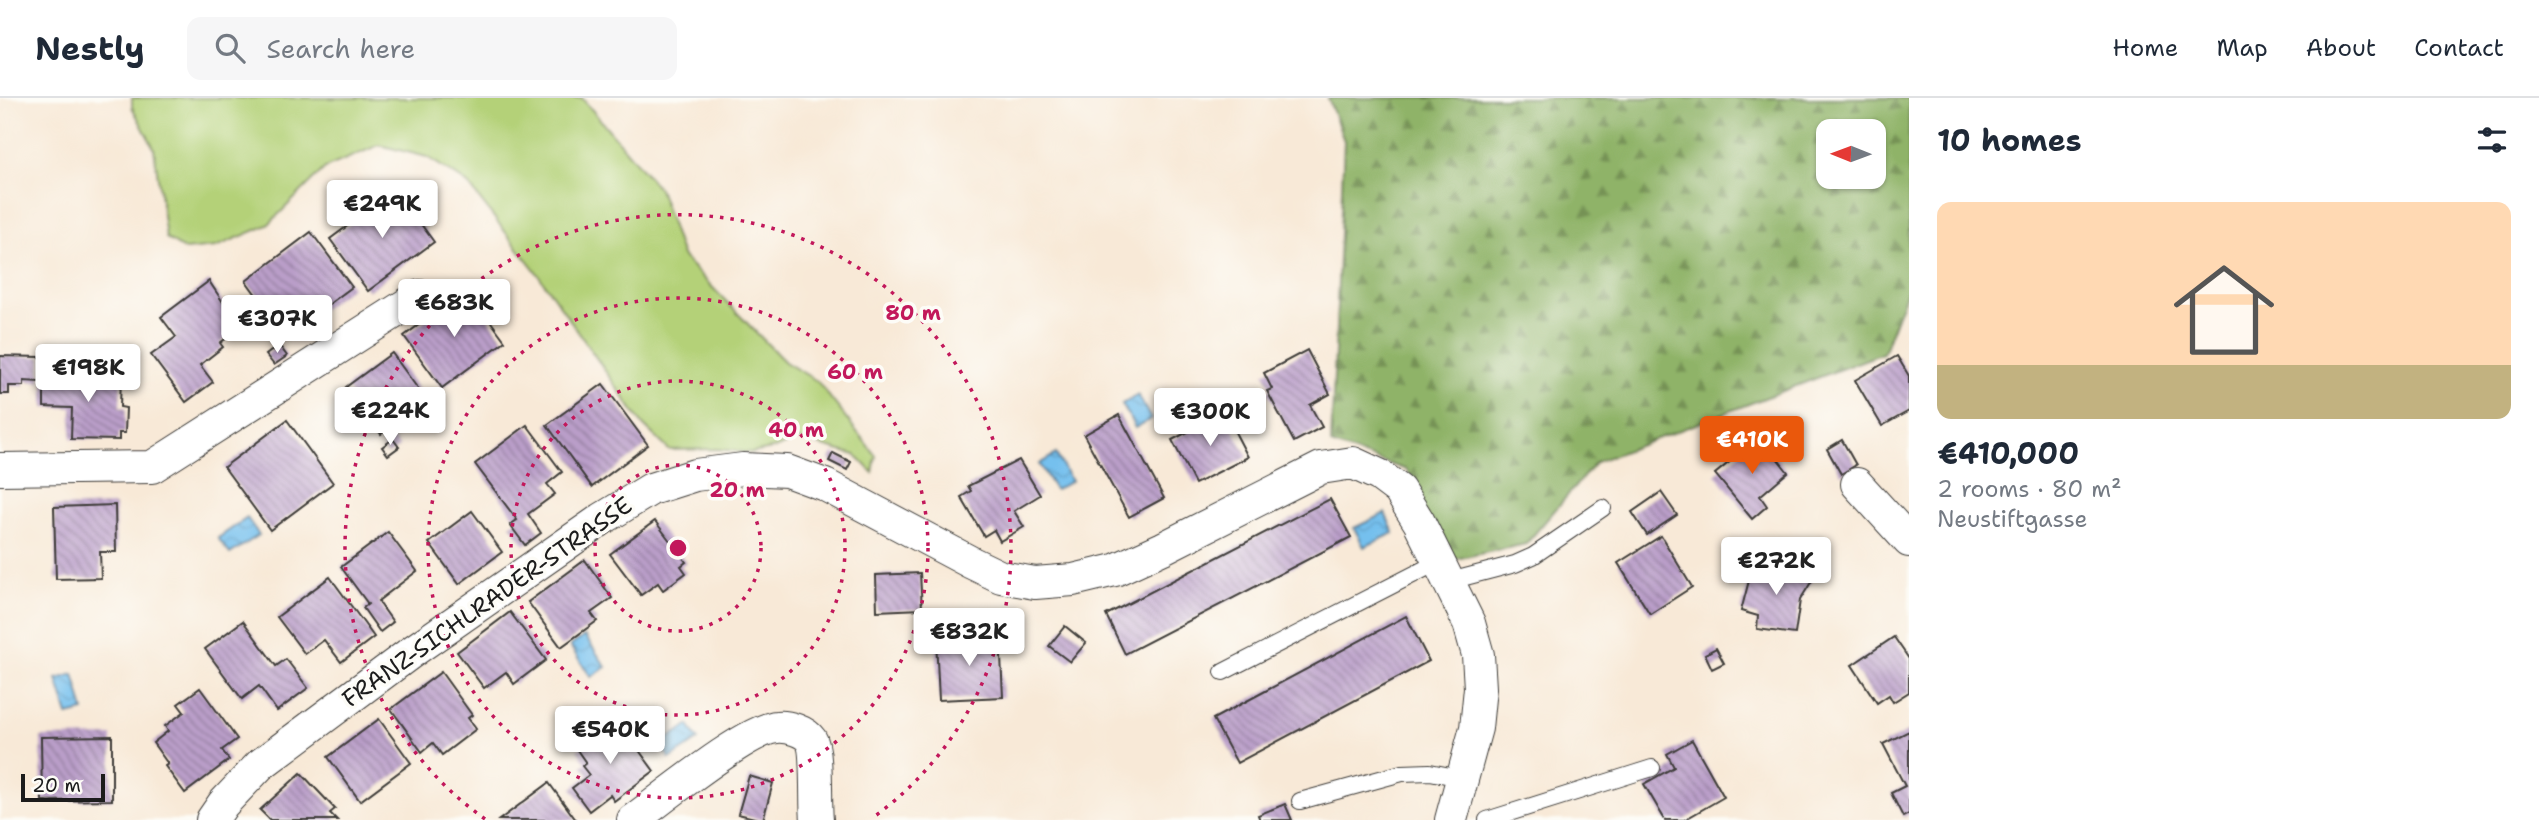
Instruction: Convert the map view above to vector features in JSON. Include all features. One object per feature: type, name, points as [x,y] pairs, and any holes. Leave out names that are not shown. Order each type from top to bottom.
[{"type":"street","points":[[0,469],[152,467],[420,296]]},
{"type":"street","name":"FRANZ-SICHLRADER-STRASSE","points":[[212,820],[223,804],[260,765],[413,652],[602,519],[651,489],[695,475],[743,469],[788,471],[825,485],[982,568],[1002,577],[1035,583],[1073,580],[1115,570],[1321,468],[1353,463],[1379,475],[1399,490],[1445,571],[1469,623],[1478,655],[1480,688],[1476,728],[1451,820]]},
{"type":"street","points":[[1857,484],[1909,541]]},
{"type":"street","points":[[633,820],[740,743],[777,726],[795,729],[811,740],[816,759],[814,792],[817,820]]},
{"type":"lane","points":[[1223,672],[1445,571],[1515,564],[1533,556],[1603,508]]},
{"type":"lane","points":[[1487,820],[1652,768]]},
{"type":"lane","points":[[1300,801],[1402,773],[1430,772],[1461,778]]},
{"type":"green space","points":[[132,98],[582,98],[659,189],[682,256],[785,362],[817,381],[876,456],[873,473],[855,455],[797,439],[777,448],[752,453],[717,449],[669,450],[643,425],[535,270],[467,183],[427,157],[379,145],[325,168],[268,225],[216,247],[185,250],[166,238],[154,148],[132,107]]},
{"type":"green space","points":[[1328,98],[1909,98],[1909,286],[1883,353],[1596,462],[1526,544],[1446,561],[1407,470],[1331,444],[1344,141]]},
{"type":"water","points":[[1138,395],[1151,419],[1135,428],[1122,404]]},
{"type":"water","points":[[1056,454],[1071,481],[1055,490],[1039,464]]},
{"type":"water","points":[[1385,513],[1394,533],[1364,547],[1354,528]]},
{"type":"water","points":[[247,518],[259,535],[230,554],[218,538]]},
{"type":"water","points":[[585,636],[606,667],[591,677],[570,646]]},
{"type":"water","points":[[74,674],[84,711],[68,715],[57,679]]},
{"type":"water","points":[[689,725],[698,740],[670,759],[659,744]]},
{"type":"building","points":[[396,190],[434,242],[368,291],[330,239]]},
{"type":"building","points":[[311,232],[352,287],[286,336],[246,281]]},
{"type":"building","points":[[209,281],[240,328],[220,343],[223,347],[200,365],[213,382],[186,402],[151,355],[176,337],[161,317]]},
{"type":"building","points":[[467,289],[505,341],[442,388],[404,336]]},
{"type":"building","points":[[279,345],[287,356],[274,365],[266,355]]},
{"type":"building","points":[[1307,350],[1330,394],[1310,405],[1322,427],[1294,442],[1267,391],[1272,389],[1264,373]]},
{"type":"building","points":[[392,353],[426,400],[381,434],[346,387]]},
{"type":"building","points":[[0,356],[41,357],[40,382],[24,381],[24,386],[9,386],[9,394],[0,394]]},
{"type":"building","points":[[1897,356],[1909,376],[1909,411],[1882,426],[1855,380]]},
{"type":"building","points":[[44,374],[121,376],[120,407],[126,408],[125,433],[119,433],[119,440],[71,439],[72,408],[44,407]]},
{"type":"building","points":[[603,384],[648,445],[592,487],[547,425]]},
{"type":"building","points":[[432,410],[437,417],[424,427],[419,420]]},
{"type":"building","points":[[1225,413],[1248,457],[1195,484],[1172,440]]},
{"type":"building","points":[[1119,415],[1164,498],[1129,517],[1084,435]]},
{"type":"building","points":[[287,420],[333,483],[270,530],[224,467]]},
{"type":"building","points":[[527,425],[562,472],[547,484],[555,494],[528,514],[541,533],[525,545],[510,525],[517,520],[475,464]]},
{"type":"building","points":[[1760,437],[1788,472],[1760,496],[1767,506],[1752,519],[1715,474]]},
{"type":"building","points":[[393,439],[399,447],[388,455],[382,447]]},
{"type":"building","points":[[1842,440],[1856,465],[1841,474],[1827,449]]},
{"type":"building","points":[[833,453],[851,462],[847,470],[829,461]]},
{"type":"building","points":[[1019,460],[1040,495],[1014,511],[1024,527],[1000,541],[994,530],[984,536],[961,497],[971,491],[968,486]]},
{"type":"building","points":[[1661,492],[1677,515],[1647,535],[1632,512]]},
{"type":"building","points":[[1330,499],[1351,537],[1125,654],[1106,615]]},
{"type":"building","points":[[115,505],[116,552],[100,552],[101,578],[56,579],[54,507]]},
{"type":"building","points":[[472,511],[502,552],[459,584],[429,543]]},
{"type":"building","points":[[655,521],[686,562],[681,566],[686,573],[663,590],[658,583],[641,595],[610,554]]},
{"type":"building","points":[[388,532],[417,571],[378,601],[393,622],[380,632],[363,608],[368,604],[341,567]]},
{"type":"building","points":[[1661,536],[1692,587],[1650,614],[1618,563]]},
{"type":"building","points":[[1778,557],[1813,579],[1800,600],[1795,634],[1757,629],[1758,616],[1741,611],[1752,569],[1768,573]]},
{"type":"building","points":[[585,560],[612,598],[591,613],[597,621],[561,647],[528,602]]},
{"type":"building","points":[[920,573],[922,609],[877,611],[876,575]]},
{"type":"building","points":[[330,577],[374,637],[341,662],[324,640],[305,654],[277,617]]},
{"type":"building","points":[[510,612],[546,660],[514,684],[506,672],[484,688],[457,652]]},
{"type":"building","points":[[1406,616],[1429,661],[1237,763],[1213,719]]},
{"type":"building","points":[[243,621],[276,666],[286,659],[308,688],[277,711],[259,686],[242,699],[205,649]]},
{"type":"building","points":[[1065,626],[1086,643],[1070,662],[1049,646]]},
{"type":"building","points":[[1000,636],[1003,697],[939,700],[936,639]]},
{"type":"building","points":[[1894,637],[1909,659],[1909,692],[1893,702],[1889,695],[1877,703],[1852,665]]},
{"type":"building","points":[[1716,648],[1724,663],[1712,669],[1705,654]]},
{"type":"building","points":[[441,672],[472,715],[468,718],[476,729],[442,755],[433,743],[422,752],[391,709]]},
{"type":"building","points":[[200,688],[237,739],[222,750],[229,760],[185,793],[165,766],[168,764],[153,743],[168,731],[165,726],[184,712],[178,704]]},
{"type":"building","points":[[379,719],[411,763],[360,801],[328,757]]},
{"type":"building","points":[[617,720],[654,771],[614,801],[610,795],[589,811],[572,788],[589,775],[582,766],[586,763],[577,750]]},
{"type":"building","points":[[1909,731],[1909,814],[1903,817],[1891,793],[1905,786],[1883,744]]},
{"type":"building","points":[[112,736],[112,800],[42,801],[41,737]]},
{"type":"building","points":[[1692,740],[1724,797],[1684,820],[1665,820],[1644,784],[1674,767],[1667,754]]},
{"type":"building","points":[[301,773],[335,809],[330,813],[337,820],[270,820],[260,810]]},
{"type":"building","points":[[749,776],[773,783],[763,820],[738,814]]},
{"type":"building","points":[[549,783],[576,820],[499,820]]},
{"type":"building","points":[[1285,804],[1292,820],[1260,820],[1258,815]]}]
